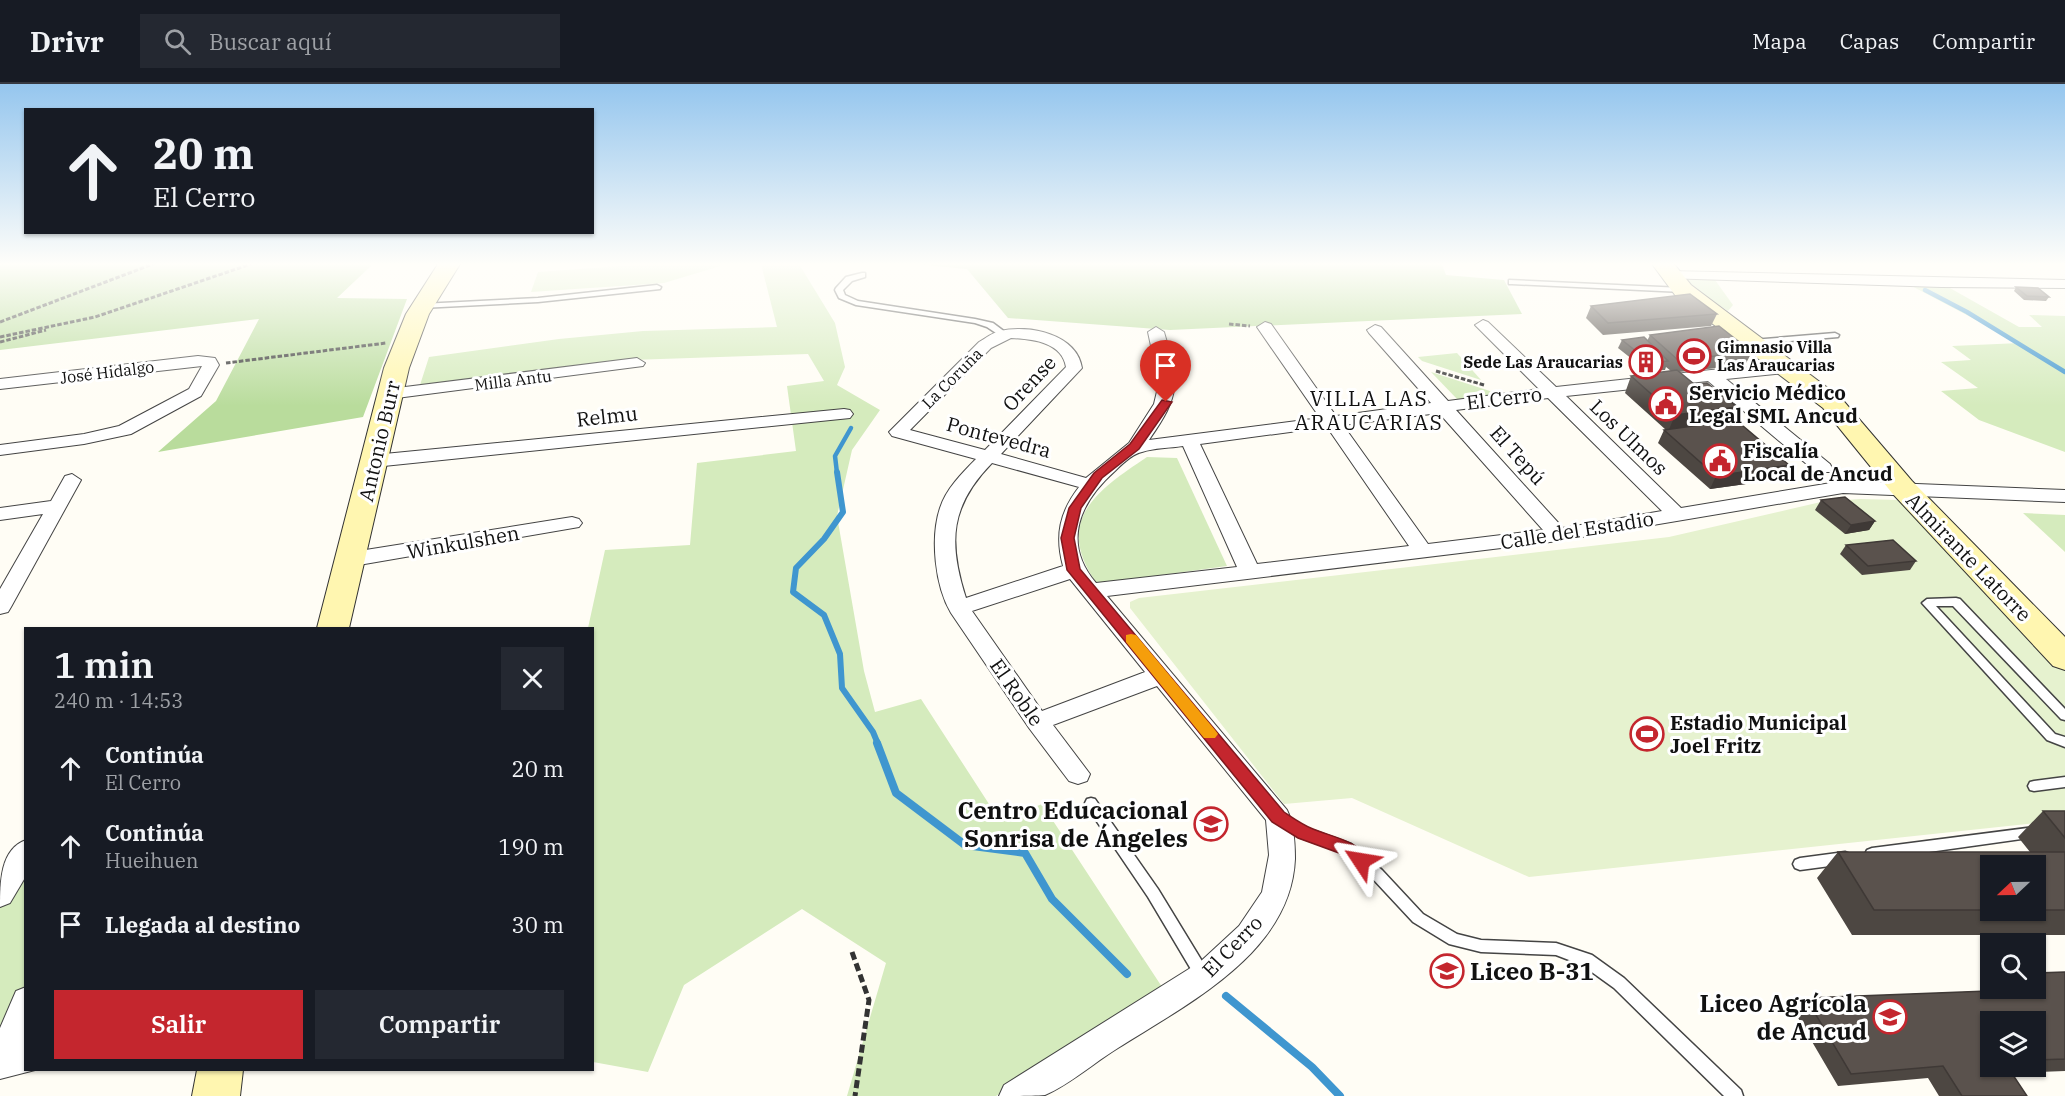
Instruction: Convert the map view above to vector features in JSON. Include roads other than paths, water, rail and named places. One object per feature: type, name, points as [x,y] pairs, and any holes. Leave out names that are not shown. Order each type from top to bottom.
[{"type":"street","name":"Antonio Burr","points":[[333,627],[353,559],[389,394],[405,341],[419,311]]},
{"type":"street","name":"Almirante Latorre","points":[[1715,311],[1821,393],[1845,417],[1902,487],[2065,658]]},
{"type":"street","name":"Los Ulmos","points":[[1483,325],[1676,514]]},
{"type":"street","points":[[1265,327],[1423,551]]},
{"type":"street","name":"El Tepú","points":[[1375,330],[1558,535]]},
{"type":"street","points":[[1135,447],[1166,402],[1168,384],[1166,366],[1155,332]]},
{"type":"street","name":"Orense","points":[[987,458],[1074,368],[1073,359],[1067,351],[1048,339],[1005,334]]},
{"type":"street","name":"La Coruña","points":[[898,432],[986,345],[1005,334]]},
{"type":"street","name":"José Hidalgo","points":[[0,384],[209,361],[211,365],[195,392],[135,425],[105,435]]},
{"type":"street","name":"Milla Antu","points":[[389,394],[637,363]]},
{"type":"street","name":"El Cerro","points":[[1015,1096],[1203,977],[1236,947],[1263,915],[1274,895],[1284,846],[1278,817],[1074,570],[1067,538],[1075,508],[1089,484],[1107,466],[1135,447],[1190,439],[1551,393],[1786,368]]},
{"type":"street","points":[[1711,375],[1823,468]]},
{"type":"street","name":"Relmu","points":[[374,461],[844,414]]},
{"type":"street","name":"Pontevedra","points":[[898,432],[1089,484]]},
{"type":"street","points":[[0,450],[105,435]]},
{"type":"street","points":[[96,453],[105,435]]},
{"type":"street","points":[[1190,439],[1250,572]]},
{"type":"street","name":"El Roble","points":[[987,458],[955,496],[950,508],[946,549],[952,592],[959,608],[1037,722],[1078,774]]},
{"type":"street","points":[[0,607],[72,480]]},
{"type":"street","name":"Calle del Estadio","points":[[1090,591],[1558,535],[1843,487],[1902,487],[2065,496]]},
{"type":"street","points":[[0,514],[56,506]]},
{"type":"street","name":"Winkulshen","points":[[353,559],[572,523]]},
{"type":"street","points":[[959,608],[1074,570]]},
{"type":"street","points":[[1037,722],[1161,675]]},
{"type":"street","points":[[0,895],[24,854]]},
{"type":"street","points":[[0,1064],[24,1006]]},
{"type":"street","points":[[0,1064],[24,1058]]},
{"type":"street","points":[[216,1096],[220,1071]]},
{"type":"lane","points":[[908,311],[982,323],[1005,334]]},
{"type":"lane","points":[[1752,342],[1835,334]]},
{"type":"lane","points":[[2065,716],[1956,602],[1928,603],[2051,737],[2065,742]]},
{"type":"lane","points":[[2034,786],[2065,782]]},
{"type":"lane","points":[[1091,802],[1153,893],[1203,977]]},
{"type":"lane","points":[[1278,817],[1304,833],[1346,848],[1377,874],[1418,918],[1454,940],[1481,946],[1556,949],[1587,960],[1619,983],[1735,1096]]},
{"type":"lane","points":[[1800,864],[2054,830]]},
{"type":"waterway","points":[[1966,311],[2065,372]]},
{"type":"waterway","points":[[837,473],[835,456],[851,428]]},
{"type":"waterway","points":[[837,472],[843,512],[824,539],[796,568],[793,592],[824,615],[840,654],[842,688],[873,732],[878,744]]},
{"type":"waterway","points":[[877,743],[896,793],[965,845],[1025,853],[1052,899],[1127,974]]},
{"type":"waterway","points":[[1226,996],[1312,1067],[1340,1096]]},
{"type":"place","name":"Gimnasio Villa Las Araucarias","points":[[1694,356]]},
{"type":"place","name":"Sede Las Araucarias","points":[[1646,362]]},
{"type":"place","name":"Servicio Médico Legal SML Ancud","points":[[1666,404]]},
{"type":"place","name":"Fiscalía Local de Ancud","points":[[1720,461]]},
{"type":"place","name":"Estadio Municipal Joel Fritz","points":[[1647,734]]},
{"type":"place","name":"Centro Educacional Sonrisa de Ángeles","points":[[1211,824]]},
{"type":"place","name":"Liceo B-31","points":[[1447,971]]},
{"type":"place","name":"Liceo Agrícola de Ancud","points":[[1890,1017]]},
{"type":"district","name":"VILLA LAS ARAUCARIAS","points":[[1369,410]]}]
